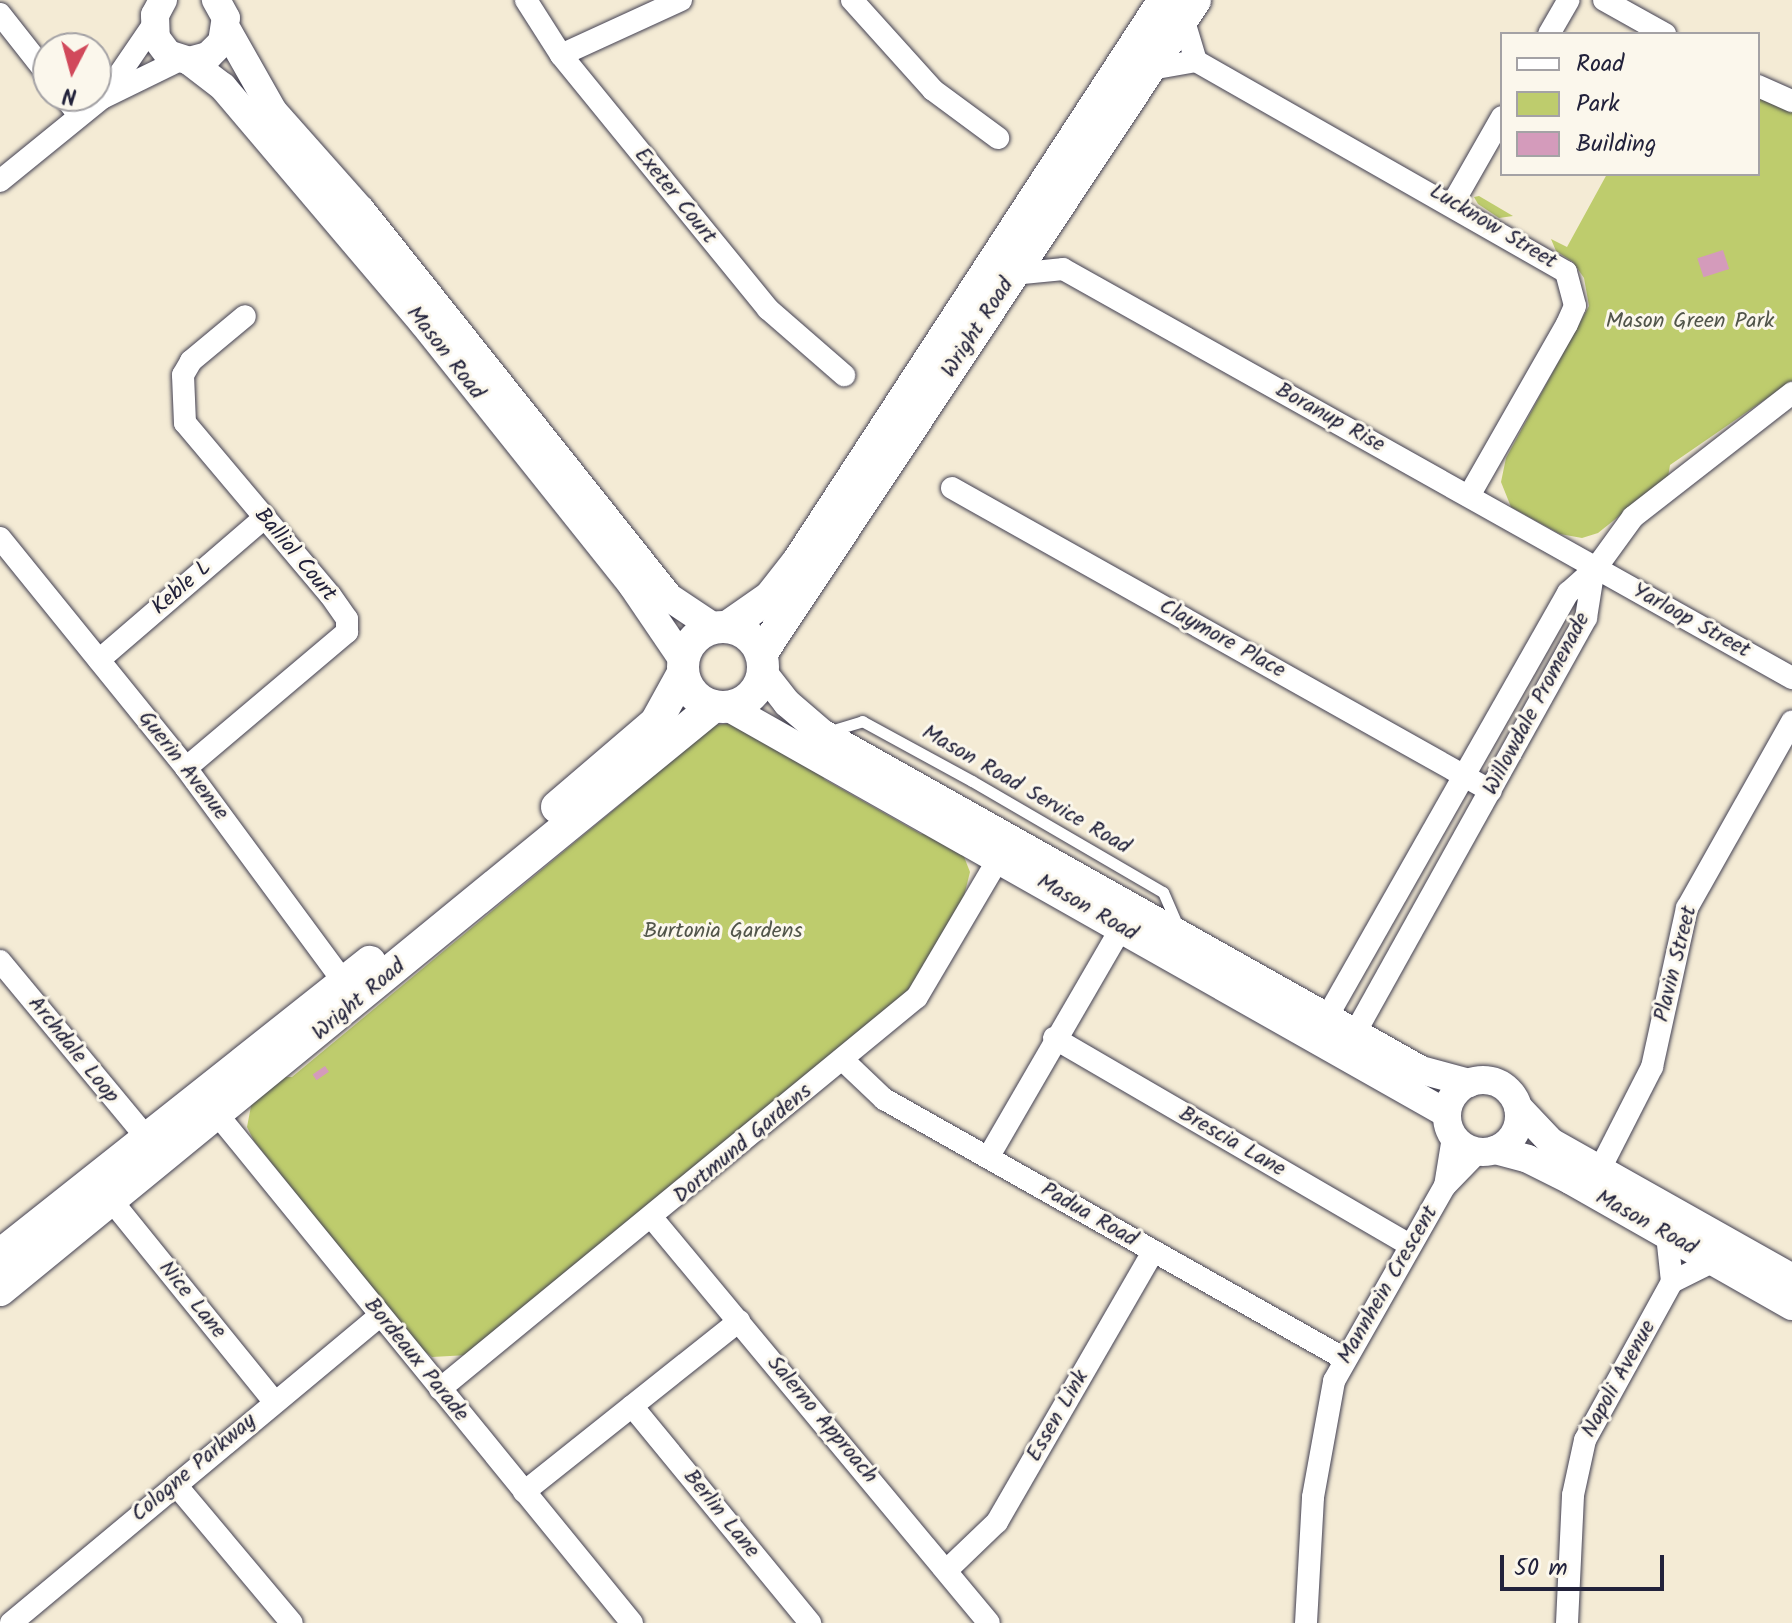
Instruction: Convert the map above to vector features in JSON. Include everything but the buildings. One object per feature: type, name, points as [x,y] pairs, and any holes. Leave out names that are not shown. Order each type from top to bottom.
[{"type":"main road","name":"Wright Road","points":[[761,662],[1044,226],[1151,69],[1180,6]]},
{"type":"main road","name":"Wright Road","points":[[721,628],[770,597],[799,560],[1180,6]]},
{"type":"main road","points":[[721,628],[748,636],[761,662],[750,696],[720,706],[693,694],[683,666],[694,639],[721,628]]},
{"type":"main road","name":"Wright Road","points":[[351,992],[656,722],[683,666]]},
{"type":"main road","name":"Wright Road","points":[[0,1290],[111,1200],[210,1105],[720,706]]},
{"type":"main road","name":"Wright Road","points":[[0,1255],[146,1137],[210,1105]]},
{"type":"street","name":"Exeter Court","points":[[526,0],[561,55],[768,309],[844,375]]},
{"type":"street","points":[[561,55],[681,0]]},
{"type":"street","points":[[852,0],[933,90],[998,138]]},
{"type":"street","points":[[1550,32],[1569,0]]},
{"type":"street","points":[[1604,0],[1661,32]]},
{"type":"street","points":[[1151,69],[1196,61],[1180,6]]},
{"type":"street","points":[[112,81],[154,12]]},
{"type":"street","name":"Mason Road","points":[[154,12],[163,50],[184,61],[234,99],[423,323],[632,585],[683,666]]},
{"type":"street","points":[[112,93],[184,61],[214,52],[226,12]]},
{"type":"street","name":"Mason Road","points":[[226,12],[273,111],[370,221],[670,598],[721,628]]},
{"type":"street","points":[[0,14],[32,55]]},
{"type":"street","name":"Lucknow Street","points":[[1196,61],[1553,260],[1566,272],[1574,295],[1567,324],[1469,496]]},
{"type":"street","points":[[1760,87],[1792,101]]},
{"type":"street","points":[[0,181],[83,112]]},
{"type":"street","points":[[1453,203],[1500,121]]},
{"type":"street","points":[[1013,274],[1063,269],[1044,226]]},
{"type":"street","name":"Boranup Rise","points":[[1063,269],[1469,496],[1594,571]]},
{"type":"street","name":"Balliol Court","points":[[186,768],[347,632],[347,619],[265,517],[191,434],[180,400],[183,375],[191,361],[245,316]]},
{"type":"street","name":"Willowdale Promenade","points":[[1327,1017],[1568,593],[1594,571],[1642,509],[1792,394]]},
{"type":"street","name":"Claymore Place","points":[[952,488],[1491,791]]},
{"type":"street","name":"Keble L","points":[[99,660],[265,517]]},
{"type":"street","name":"Guerin Avenue","points":[[1,544],[186,768],[351,992]]},
{"type":"street","name":"Willowdale Promenade","points":[[1355,1033],[1586,618],[1594,571]]},
{"type":"street","name":"Yarloop Street","points":[[1594,571],[1792,678]]},
{"type":"street","name":"Mason Road","points":[[761,662],[787,703],[822,733],[1421,1070],[1469,1083]]},
{"type":"street","name":"Mason Road","points":[[720,706],[1121,928],[1449,1125]]},
{"type":"street","name":"Plavin Street","points":[[1599,1171],[1652,1067],[1687,908],[1792,722]]},
{"type":"street","name":"Dortmund Gardens","points":[[440,1389],[653,1219],[843,1060],[931,978],[999,858]]},
{"type":"street","points":[[989,1156],[1054,1038],[1121,928]]},
{"type":"street","name":"Archdale Loop","points":[[0,961],[146,1137]]},
{"type":"street","name":"Brescia Lane","points":[[1054,1038],[1410,1245]]},
{"type":"street","name":"Padua Road","points":[[843,1060],[884,1099],[1343,1358]]},
{"type":"street","points":[[1469,1083],[1499,1084],[1518,1107],[1517,1129],[1487,1151],[1449,1125],[1453,1094],[1469,1083]]},
{"type":"street","name":"Bordeaux Parade","points":[[210,1105],[632,1623]]},
{"type":"street","name":"Mason Road","points":[[1518,1107],[1551,1142],[1792,1278]]},
{"type":"street","name":"Mannhein Crescent","points":[[1445,1186],[1449,1125]]},
{"type":"street","name":"Mason Road","points":[[1487,1151],[1528,1159],[1792,1306]]},
{"type":"street","name":"Mannhein Crescent","points":[[1306,1623],[1313,1497],[1325,1422],[1343,1358],[1445,1186],[1487,1151]]},
{"type":"street","name":"Nice Lane","points":[[111,1200],[273,1400]]},
{"type":"street","name":"Salerno Approach","points":[[653,1219],[948,1569],[989,1623]]},
{"type":"street","points":[[1667,1235],[1672,1282],[1714,1261]]},
{"type":"street","name":"Essen Link","points":[[948,1569],[997,1522],[1153,1252]]},
{"type":"street","name":"Napoli Avenue","points":[[1567,1623],[1577,1463],[1672,1282]]},
{"type":"street","name":"Cologne Parkway","points":[[11,1623],[273,1400],[380,1316]]},
{"type":"street","points":[[524,1492],[739,1321]]},
{"type":"street","name":"Berlin Lane","points":[[632,1406],[810,1623]]},
{"type":"street","points":[[176,1485],[292,1623]]},
{"type":"green space","name":"Mason Green Park","points":[[1760,99],[1792,111],[1792,381],[1670,465],[1668,477],[1598,533],[1582,538],[1560,534],[1511,507],[1501,482],[1506,458],[1589,306],[1584,278],[1573,262],[1556,251],[1551,239],[1567,247],[1606,176],[1760,176]]},
{"type":"green space","points":[[1479,196],[1513,216],[1499,218],[1478,204],[1474,197]]},
{"type":"green space","name":"Burtonia Gardens","points":[[734,723],[821,768],[824,779],[921,834],[933,832],[961,849],[970,872],[963,900],[912,988],[468,1355],[432,1357],[418,1346],[254,1141],[247,1127],[252,1101],[278,1077],[292,1077],[627,799],[631,785],[714,725]]}]
